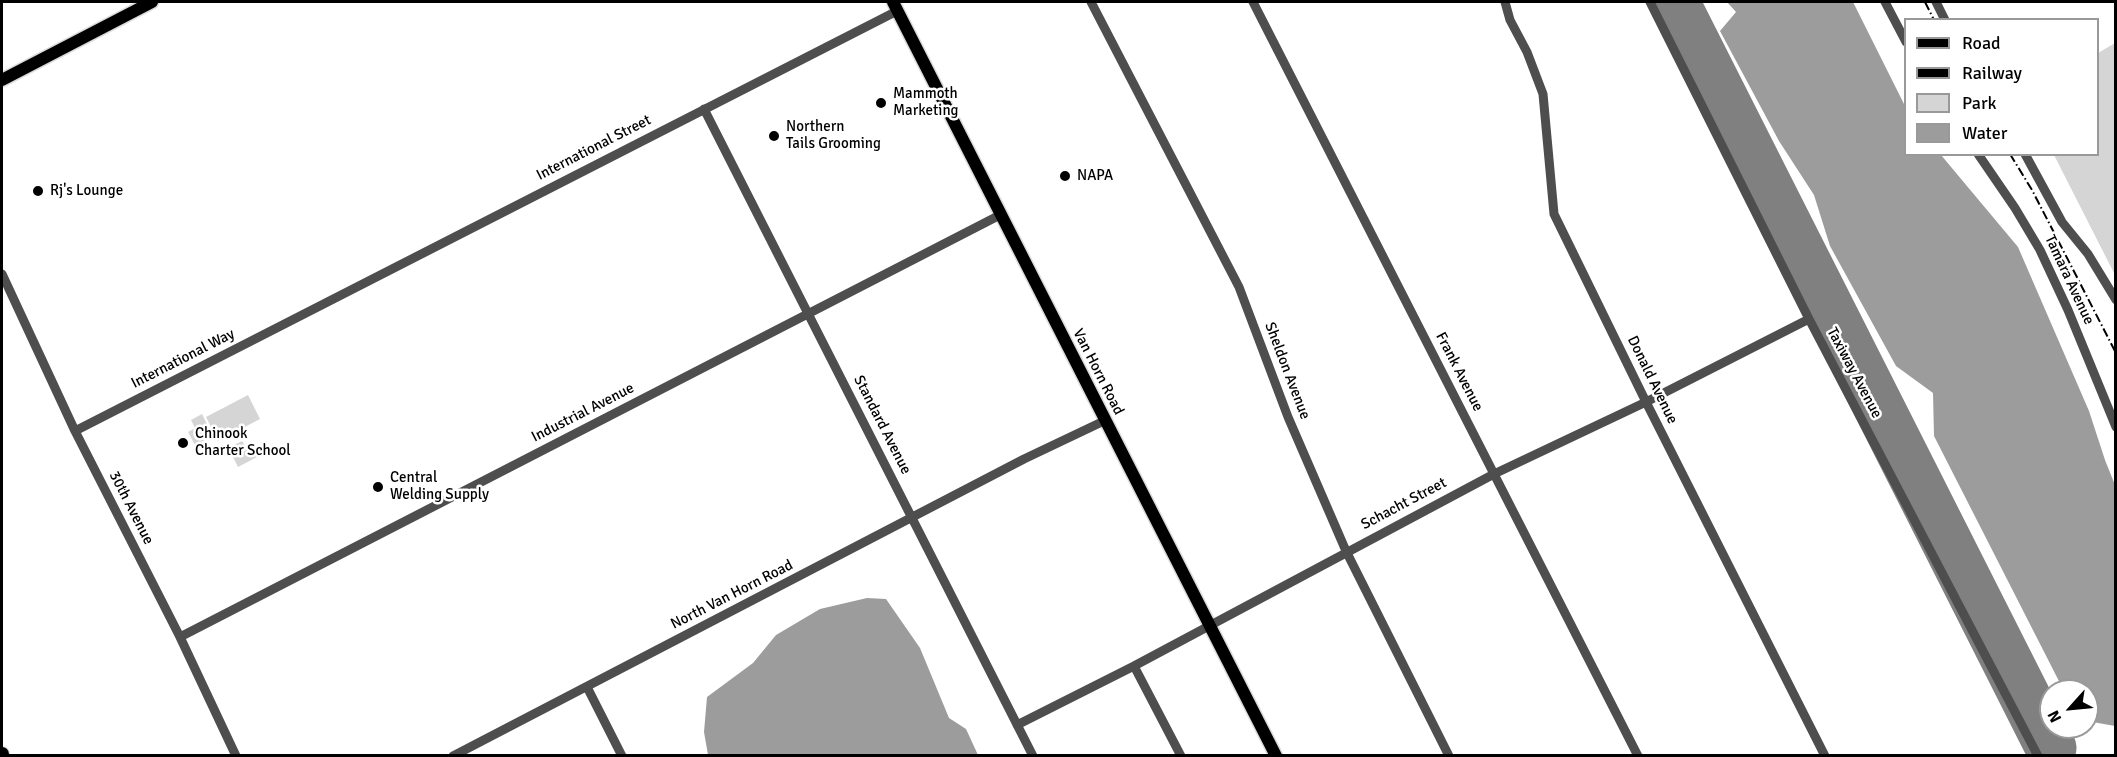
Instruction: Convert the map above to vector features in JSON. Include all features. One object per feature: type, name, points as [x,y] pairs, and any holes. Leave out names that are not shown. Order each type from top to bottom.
[{"type":"main road","points":[[2,80],[152,2]]},
{"type":"main road","name":"Van Horn Road","points":[[895,6],[1276,756]]},
{"type":"street","name":"Sheldon Avenue","points":[[1091,2],[1239,287],[1288,417],[1346,551],[1449,756]]},
{"type":"street","name":"Frank Avenue","points":[[1253,2],[1638,756]]},
{"type":"street","name":"Donald Avenue","points":[[1505,2],[1510,20],[1527,52],[1543,94],[1554,214],[1825,756]]},
{"type":"street","name":"Taxiway Avenue","points":[[1650,2],[1809,319],[2038,756]]},
{"type":"street","points":[[1885,2],[1904,40]]},
{"type":"street","points":[[1936,2],[1944,18]]},
{"type":"street","name":"International Street","points":[[304,313],[704,109],[895,6]]},
{"type":"street","name":"Standard Avenue","points":[[704,109],[1033,756]]},
{"type":"street","name":"Tamara Avenue","points":[[1979,156],[2040,250],[2068,310],[2115,427]]},
{"type":"street","points":[[2026,156],[2062,222],[2088,254],[2115,300]]},
{"type":"street","name":"Industrial Avenue","points":[[180,637],[1000,216]]},
{"type":"street","name":"30th Avenue","points":[[2,274],[75,431],[180,637],[236,756]]},
{"type":"street","name":"International Way","points":[[75,431],[304,313]]},
{"type":"street","name":"Schacht Street","points":[[1017,725],[1134,666],[1494,474],[1646,402],[1809,319]]},
{"type":"street","name":"North Van Horn Road","points":[[453,756],[1024,459],[1106,420]]},
{"type":"street","points":[[1134,666],[1181,756]]},
{"type":"street","points":[[587,687],[622,756]]},
{"type":"green space","points":[[2115,43],[2115,275],[2055,156],[2099,156],[2099,52]]},
{"type":"green space","points":[[248,395],[260,419],[218,441],[206,417]]},
{"type":"green space","points":[[202,414],[213,436],[195,445],[188,432],[195,428],[191,420]]},
{"type":"green space","points":[[242,441],[246,447],[251,445],[257,457],[238,467],[232,455],[237,452],[234,445]]},
{"type":"water","points":[[1727,2],[1853,2],[1904,104],[1904,156],[1942,156],[2018,247],[2089,411],[2115,485],[2115,726],[2099,723],[2099,679],[2058,679],[1934,436],[1933,393],[1896,366],[1830,246],[1814,195],[1779,141],[1720,31],[1736,12]]},
{"type":"water","points":[[867,598],[886,599],[920,648],[949,718],[966,729],[978,755],[708,755],[704,732],[707,697],[753,663],[776,635],[820,609]]},
{"type":"runway","points":[[1674,2],[2051,748]]},
{"type":"railway","points":[[1925,2],[1933,18]]},
{"type":"railway","points":[[2011,156],[2032,190],[2116,353]]},
{"type":"place","name":"Mammoth Marketing","points":[[881,103]]},
{"type":"place","name":"Northern Tails Grooming","points":[[774,136]]},
{"type":"place","name":"NAPA","points":[[1065,176]]},
{"type":"place","name":"Rj's Lounge","points":[[38,191]]},
{"type":"place","name":"Chinook Charter School","points":[[183,443]]},
{"type":"place","name":"Central Welding Supply","points":[[378,487]]}]
